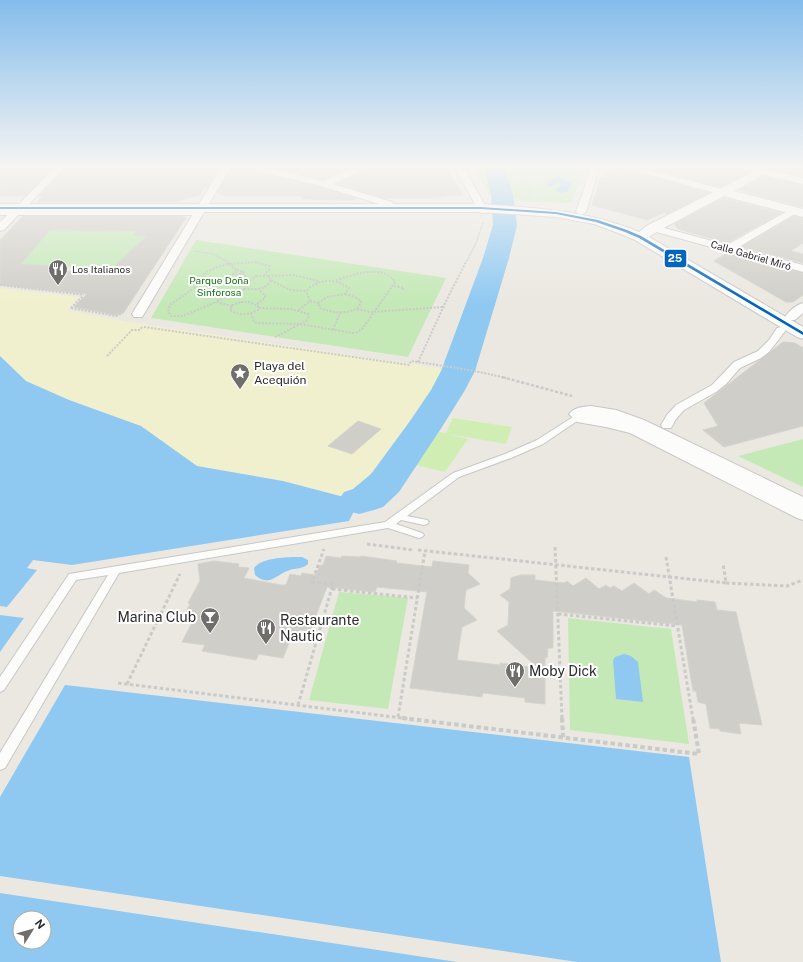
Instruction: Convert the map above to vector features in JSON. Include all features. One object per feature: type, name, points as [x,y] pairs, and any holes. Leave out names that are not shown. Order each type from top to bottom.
[{"type":"street","points":[[0,228],[14,213]]},
{"type":"street","points":[[137,316],[199,213]]},
{"type":"street","points":[[560,213],[646,233],[803,334]]},
{"type":"street","points":[[587,213],[618,222],[646,233],[797,320],[803,307]]},
{"type":"street","points":[[646,233],[684,213]]},
{"type":"street","points":[[729,248],[797,213]]},
{"type":"street","name":"Calle Gabriel Miró","points":[[646,233],[729,248],[803,270]]},
{"type":"street","points":[[667,425],[671,415],[678,408],[713,389],[737,366],[764,352],[771,346],[781,330]]},
{"type":"street","points":[[803,504],[656,431],[625,418],[588,410],[578,412],[578,418],[608,422],[636,430],[803,514]]},
{"type":"lane","points":[[388,525],[456,475],[533,445],[552,435],[578,418]]},
{"type":"lane","points":[[400,516],[424,522]]},
{"type":"lane","points":[[0,687],[73,578],[388,525],[419,535]]},
{"type":"lane","points":[[0,764],[116,570]]},
{"type":"path","points":[[418,362],[461,272],[471,257],[477,243],[483,213]]},
{"type":"path","points":[[190,251],[215,255],[237,270],[244,272],[241,274]]},
{"type":"path","points":[[264,275],[269,270],[269,266],[255,262],[229,264],[216,267],[205,273],[194,288],[170,306],[168,312],[172,316],[183,316],[216,302],[225,296],[245,289],[259,290],[270,284],[271,280]]},
{"type":"path","points":[[237,270],[233,274],[241,274],[250,278],[264,275],[287,274],[304,277],[318,282],[335,281],[351,275],[371,271],[379,272],[393,279],[395,282],[394,286],[364,328],[358,332],[352,333],[300,324],[257,324],[254,322],[252,313]]},
{"type":"path","points":[[268,276],[271,280],[290,290],[306,291],[318,282]]},
{"type":"path","points":[[245,289],[250,278]]},
{"type":"path","points":[[335,281],[342,283],[349,288],[345,294]]},
{"type":"path","points":[[0,286],[84,295],[71,308],[116,316],[137,316],[142,327]]},
{"type":"path","points":[[394,286],[404,288],[402,291]]},
{"type":"path","points":[[216,302],[232,306],[244,302],[256,304],[265,298],[259,290]]},
{"type":"path","points":[[306,291],[310,301]]},
{"type":"path","points":[[299,310],[310,301],[318,302],[323,298],[333,295],[345,294],[355,297],[361,301],[360,306],[357,309]]},
{"type":"path","points":[[318,302],[320,308],[328,312],[340,313],[357,309],[375,312],[444,307]]},
{"type":"path","points":[[256,304],[259,308]]},
{"type":"path","points":[[232,306],[230,310],[234,313],[252,313],[259,308],[299,310],[306,312],[309,316],[306,321],[274,337]]},
{"type":"path","points":[[333,330],[340,313]]},
{"type":"path","points":[[106,356],[132,330],[140,330],[142,327],[409,365],[411,361],[442,364],[477,371],[572,396]]},
{"type":"path","points":[[365,544],[556,566],[726,583],[787,586],[803,580]]},
{"type":"path","points":[[298,705],[333,584],[312,582],[325,547]]},
{"type":"path","points":[[555,547],[563,737]]},
{"type":"path","points":[[398,717],[425,551]]},
{"type":"path","points":[[118,683],[699,754],[666,558]]},
{"type":"path","points":[[723,562],[726,583]]},
{"type":"path","points":[[127,684],[182,572]]},
{"type":"path","points":[[332,589],[417,598]]},
{"type":"path","points":[[558,614],[677,626]]},
{"type":"green space","points":[[50,230],[137,231],[134,235],[145,236],[111,270],[30,264],[20,265]]},
{"type":"green space","name":"Parque Doña Sinforosa","points":[[196,240],[446,278],[408,357],[151,318]]},
{"type":"green space","points":[[453,418],[512,427],[506,444],[449,434],[468,439],[445,472],[415,465],[439,432],[446,433]]},
{"type":"green space","points":[[803,439],[803,487],[738,456]]},
{"type":"green space","points":[[339,592],[408,598],[388,709],[309,700]]},
{"type":"green space","points":[[568,618],[671,629],[689,744],[570,730]]},
{"type":"sand","name":"Playa del Acequión","points":[[0,288],[79,297],[67,310],[123,321],[443,369],[416,424],[365,485],[358,487],[359,501],[283,481],[197,466],[141,426],[69,400],[26,381],[0,356]]},
{"type":"water","points":[[0,356],[26,381],[69,400],[141,426],[197,466],[283,481],[359,501],[349,521],[72,565],[33,560],[27,568],[37,570],[7,607],[0,606]]},
{"type":"water","points":[[302,557],[308,560],[308,564],[302,568],[292,569],[269,580],[260,579],[255,575],[254,568],[266,560]]},
{"type":"water","points":[[0,615],[24,618],[0,652]]},
{"type":"water","points":[[624,654],[631,656],[638,662],[643,702],[616,699],[613,660],[615,657]]},
{"type":"water","points":[[65,685],[689,757],[721,962],[577,962],[0,876],[0,797]]},
{"type":"water","points":[[0,893],[457,962],[0,962]]},
{"type":"building","points":[[621,213],[663,213],[647,220]]},
{"type":"building","points":[[695,213],[781,213],[727,243],[678,229],[674,224]]},
{"type":"building","points":[[23,216],[183,216],[186,218],[124,312],[116,315],[74,307],[87,294],[0,285],[0,240]],"holes":[[[50,230],[137,231],[133,235],[146,236],[106,274],[52,270],[57,266],[21,264]]]},
{"type":"building","points":[[794,216],[803,218],[803,243],[791,251],[803,254],[803,263],[741,247]]},
{"type":"building","points":[[727,253],[803,273],[803,295],[793,302],[786,302],[714,261]]},
{"type":"building","points":[[783,342],[795,343],[803,348],[803,426],[724,447],[703,430],[718,426],[704,403]]},
{"type":"building","points":[[358,421],[381,429],[352,454],[328,446]]},
{"type":"building","points":[[326,556],[341,558],[342,556],[361,556],[397,561],[396,563],[432,567],[433,561],[469,565],[468,573],[480,584],[466,590],[464,608],[477,620],[462,627],[457,660],[500,665],[500,663],[538,668],[497,631],[508,625],[509,602],[500,595],[510,589],[511,578],[520,575],[535,575],[535,580],[564,583],[567,581],[573,586],[586,578],[599,589],[606,585],[610,588],[614,586],[622,591],[634,583],[649,594],[654,590],[666,598],[697,602],[697,600],[715,602],[717,610],[736,612],[762,725],[739,723],[741,734],[710,728],[706,704],[698,702],[696,691],[693,691],[682,625],[553,611],[553,648],[548,648],[547,658],[545,658],[545,704],[525,702],[525,698],[483,693],[482,697],[410,688],[427,592],[377,587],[375,592],[327,587],[310,631],[300,630],[298,635],[292,635],[283,658],[259,654],[256,660],[202,651],[205,645],[182,642],[194,619],[190,619],[192,613],[186,612],[190,604],[188,603],[200,581],[198,564],[214,561],[239,564],[238,567],[249,568],[244,578],[286,585],[290,574],[301,576],[302,573],[316,575],[320,565],[323,565]]},
{"type":"waterway","points":[[359,501],[368,498],[385,483],[424,427],[448,390],[458,371],[496,258],[505,225],[504,213]]},
{"type":"transit line","name":"25","points":[[554,213],[597,221],[640,237],[803,334]]},
{"type":"place","name":"Los Italianos","points":[[58,286]]},
{"type":"place","name":"Playa del Acequión","points":[[240,390]]},
{"type":"place","name":"Marina Club","points":[[210,634]]},
{"type":"place","name":"Restaurante Nautic","points":[[266,645]]},
{"type":"place","name":"Moby Dick","points":[[515,688]]}]
